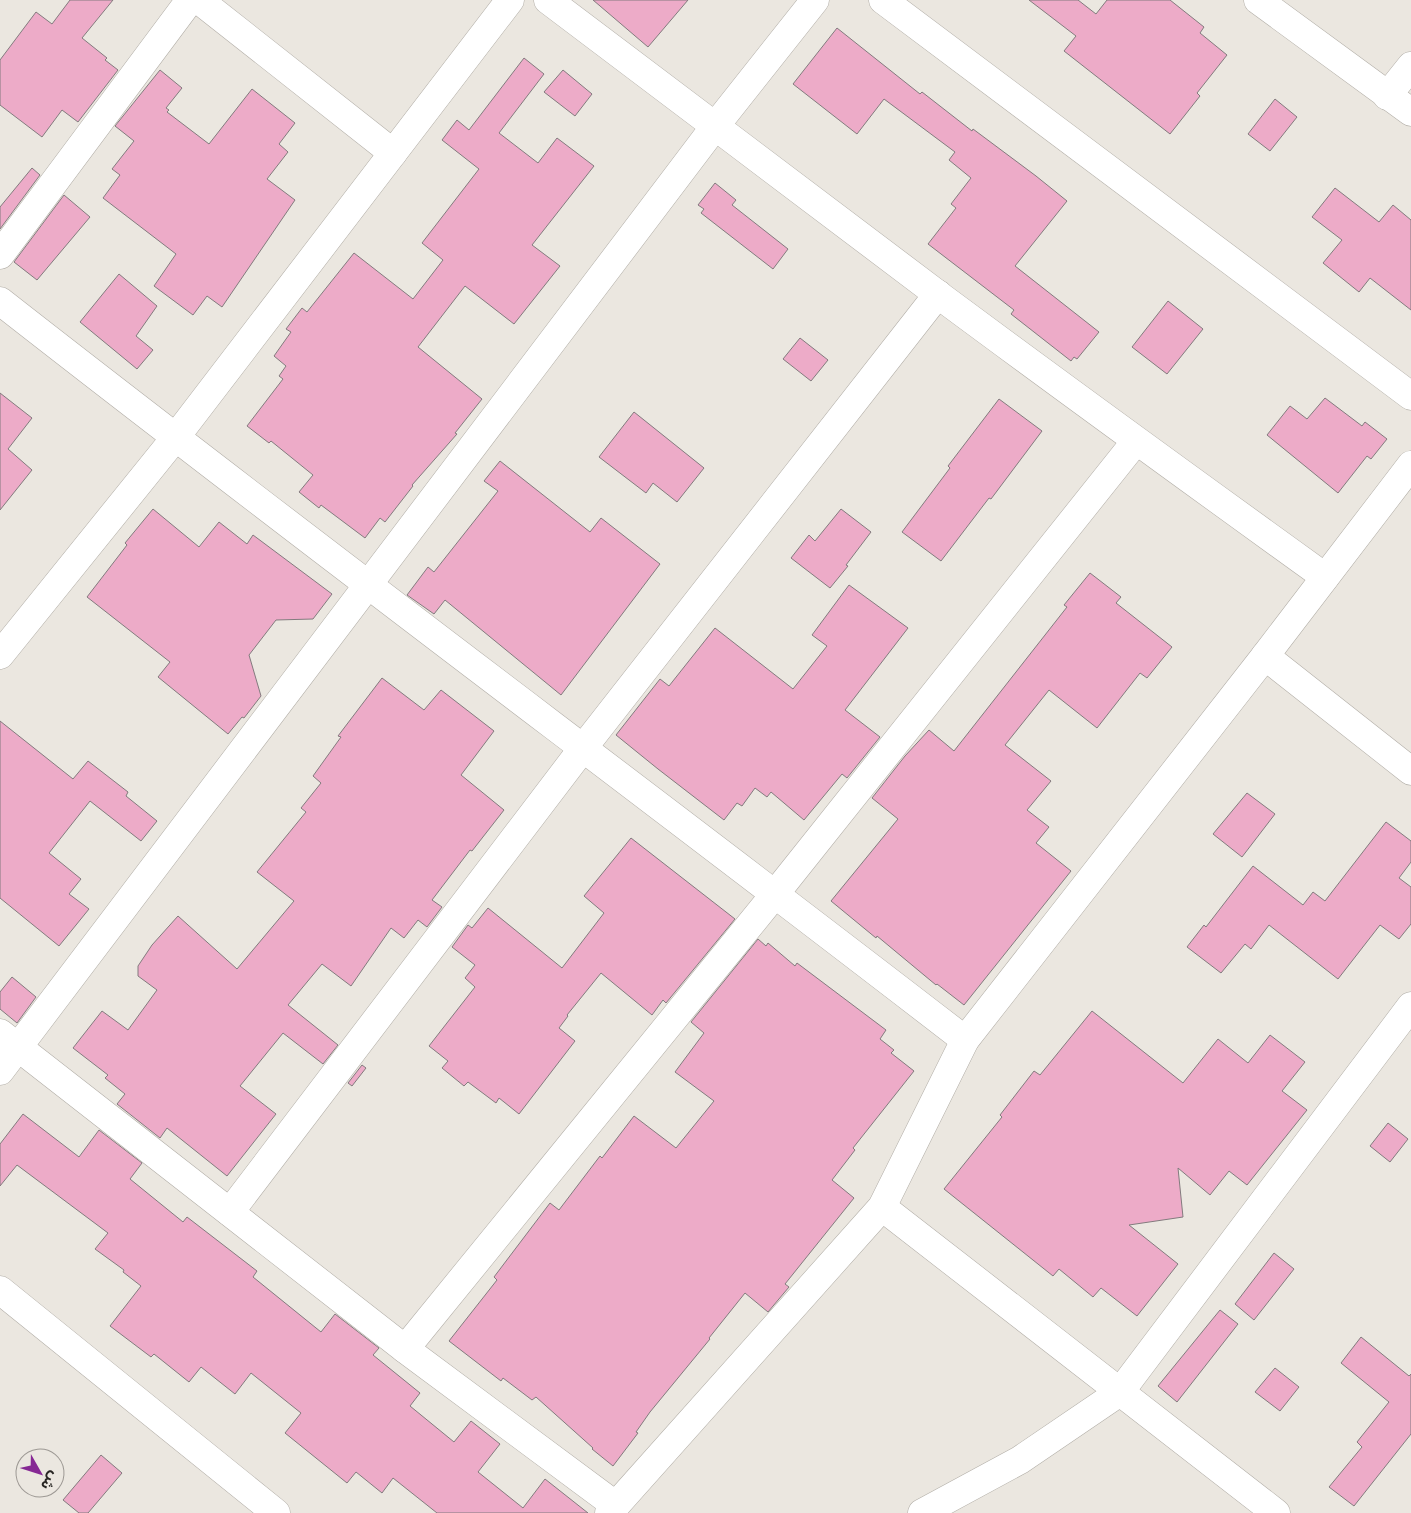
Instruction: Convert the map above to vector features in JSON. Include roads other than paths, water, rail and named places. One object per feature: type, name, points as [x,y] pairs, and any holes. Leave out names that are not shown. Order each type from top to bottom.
[{"type":"street","points":[[0,255],[190,0]]},
{"type":"street","points":[[199,0],[393,153]]},
{"type":"street","points":[[0,655],[175,438],[510,0]]},
{"type":"street","points":[[548,0],[938,294],[1136,441],[1325,577]]},
{"type":"street","points":[[0,1071],[9,1041],[367,586],[716,125],[815,0]]},
{"type":"street","points":[[883,0],[1411,396]]},
{"type":"street","points":[[1258,0],[1411,112]]},
{"type":"street","points":[[1388,96],[1411,66]]},
{"type":"street","points":[[230,1212],[583,748],[938,294]]},
{"type":"street","points":[[0,301],[367,586],[583,748],[965,1040]]},
{"type":"street","points":[[405,1349],[775,894],[1136,441]]},
{"type":"street","points":[[9,1041],[612,1509],[882,1207],[965,1040],[1265,656],[1411,465]]},
{"type":"street","points":[[1265,656],[1411,771]]},
{"type":"street","points":[[922,1513],[1020,1460],[1120,1392],[1411,1006]]},
{"type":"street","points":[[882,1207],[1276,1513]]},
{"type":"street","points":[[0,1290],[276,1513]]}]
